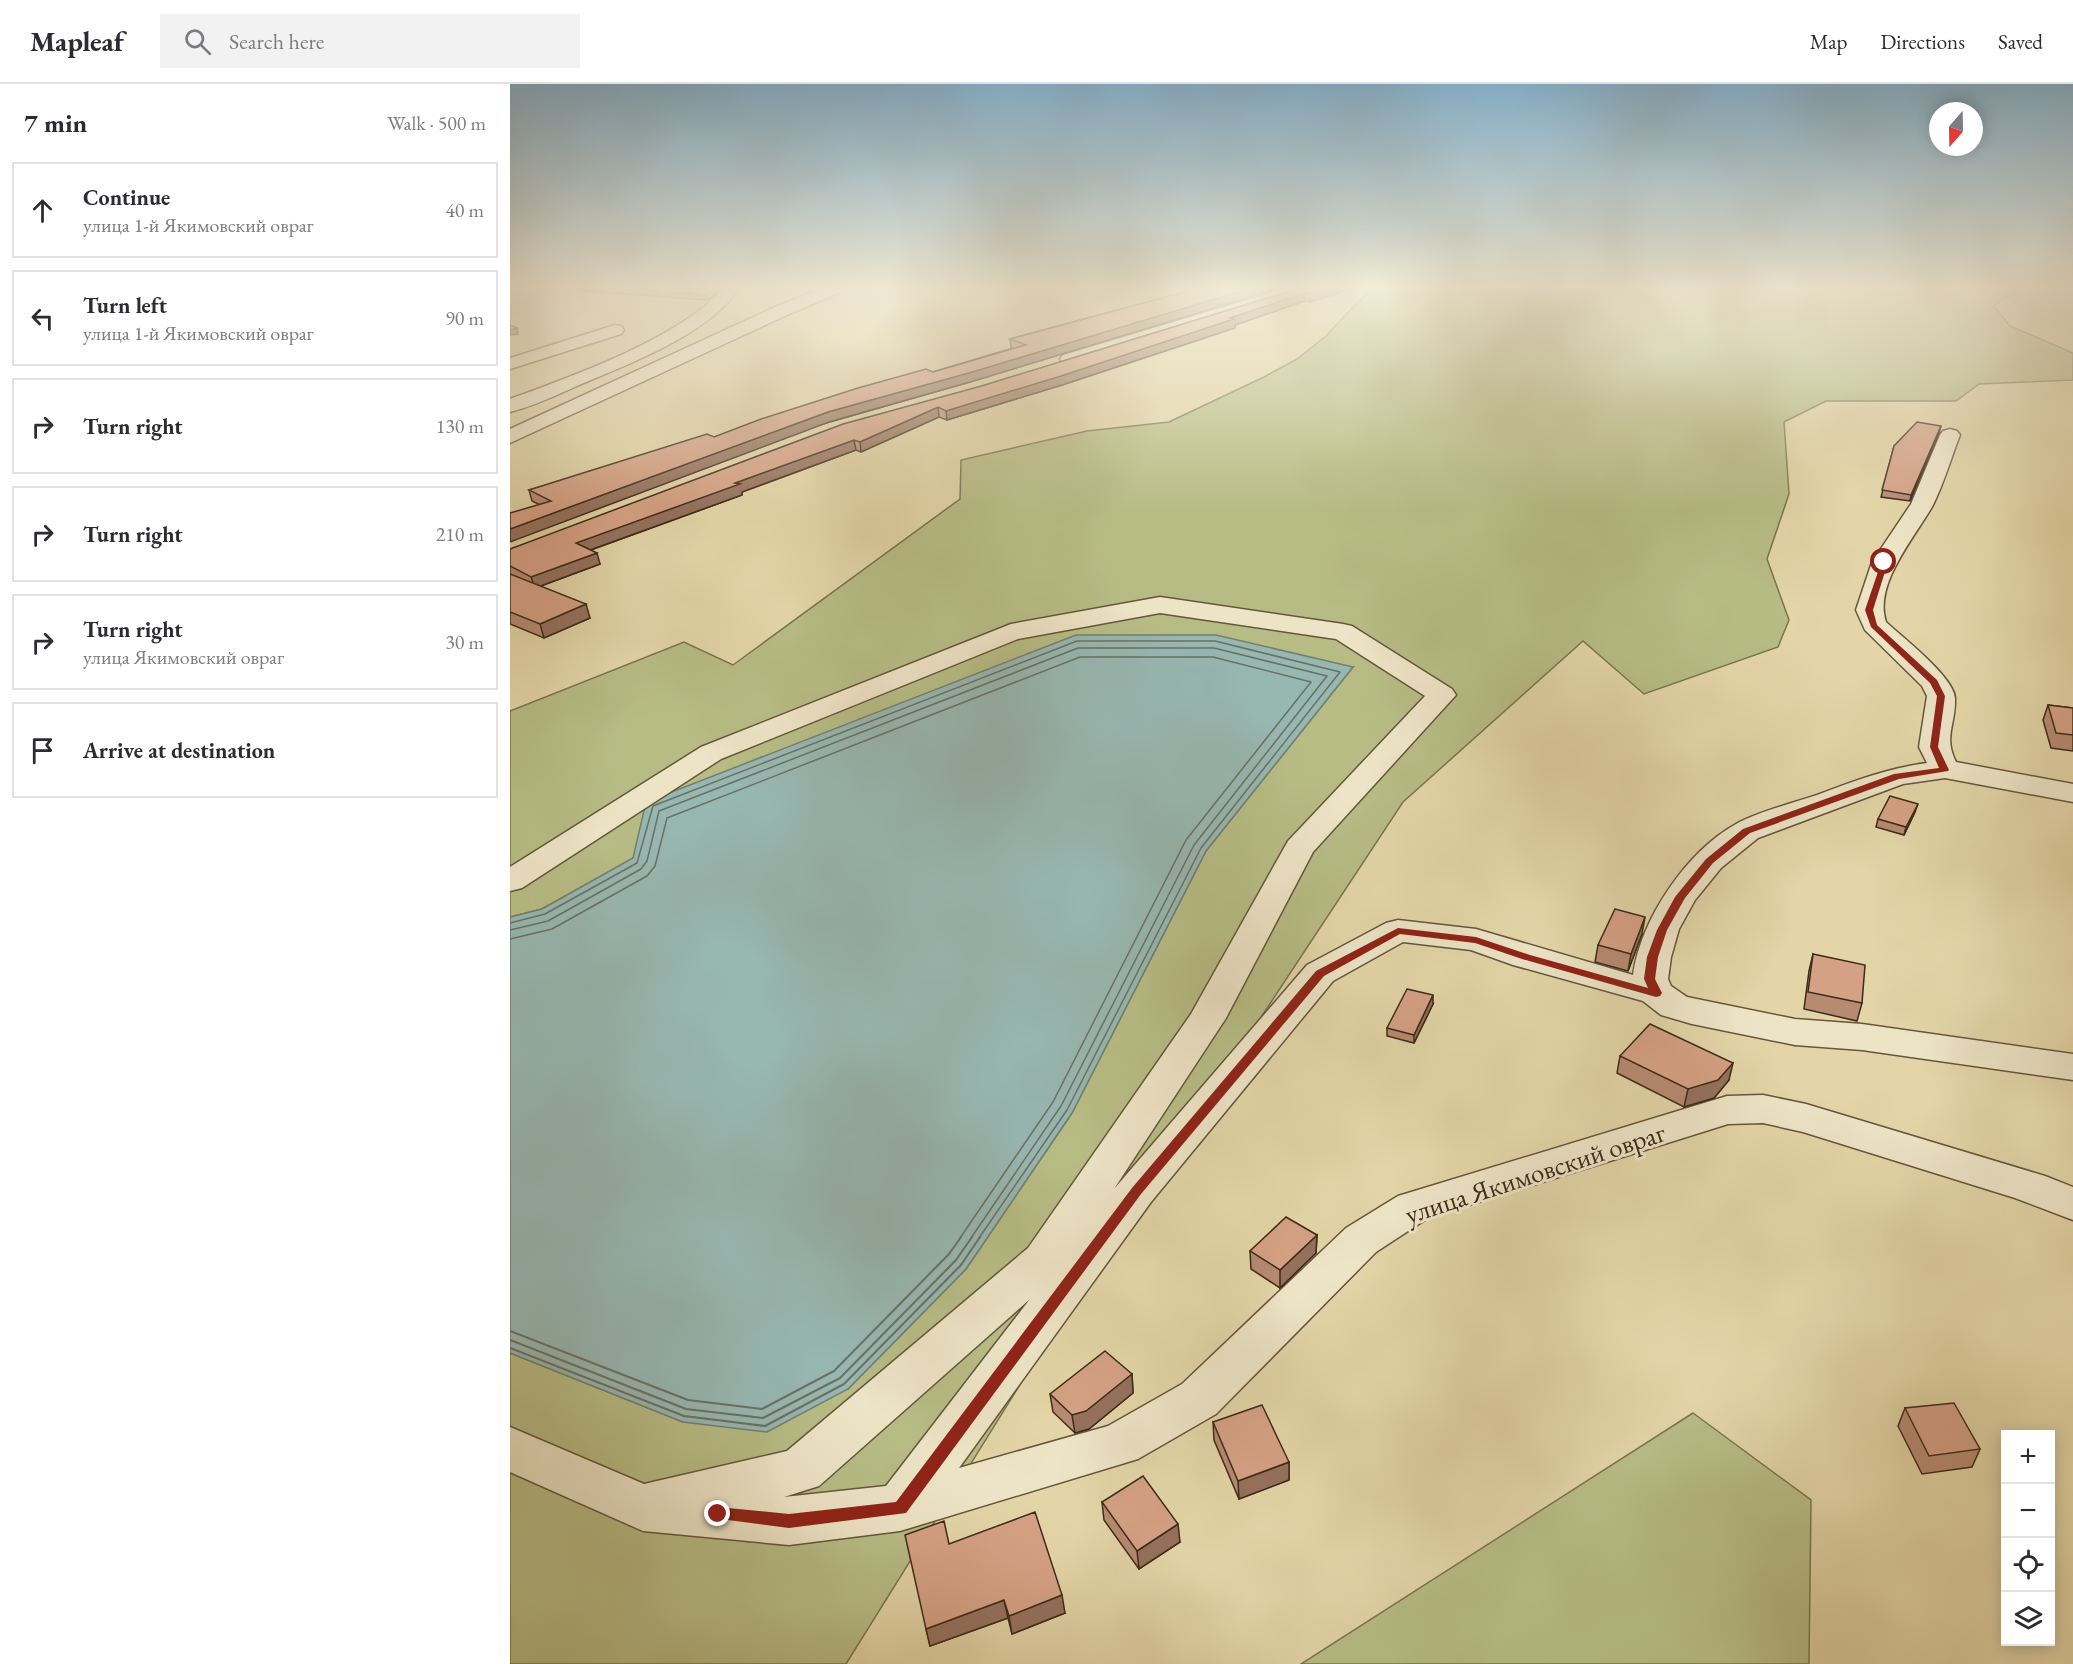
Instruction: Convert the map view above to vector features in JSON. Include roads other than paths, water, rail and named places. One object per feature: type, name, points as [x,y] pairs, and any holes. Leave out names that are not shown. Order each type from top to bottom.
[{"type":"street","points":[[510,406],[618,362]]},
{"type":"street","points":[[510,437],[672,362]]},
{"type":"street","points":[[1054,364],[1061,362]]},
{"type":"street","points":[[1945,770],[1934,747],[1941,696],[1934,682],[1874,626],[1869,610],[1884,562],[1922,504],[1950,435]]},
{"type":"street","points":[[510,881],[711,753],[1011,632],[1160,605],[1343,632],[1442,695],[1299,848],[1207,1018],[1044,1260],[801,1470],[643,1508]]},
{"type":"street","points":[[1656,993],[1650,979],[1653,957],[1662,930],[1680,897],[1709,861],[1746,831],[1897,776],[1945,770],[2073,793]]},
{"type":"street","points":[[900,1508],[1136,1191],[1320,974],[1398,931],[1476,940],[1526,957],[1656,993],[1674,1006],[1705,1016],[1754,1026],[1795,1032],[1862,1036],[2073,1067]]},
{"type":"street","name":"улица Якимовский овраг","points":[[510,1449],[643,1508],[789,1521],[900,1508],[1120,1444],[1199,1399],[1361,1240],[1413,1207],[1727,1110],[1763,1109],[1806,1118],[2030,1187],[2073,1204]]},
{"type":"water","points":[[1076,635],[1216,635],[1353,667],[1206,851],[1072,1113],[966,1269],[848,1389],[767,1432],[683,1422],[510,1353],[510,917],[542,909],[633,858],[646,802]]}]
